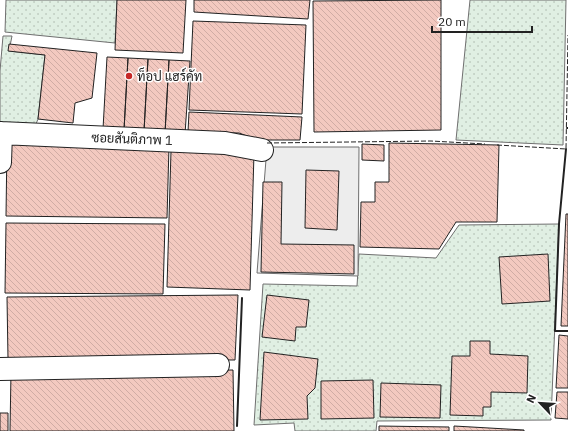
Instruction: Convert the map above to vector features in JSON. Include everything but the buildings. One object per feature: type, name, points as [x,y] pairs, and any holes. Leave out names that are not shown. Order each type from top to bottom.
[{"type":"street","name":"ซอยสันติภาพ 1","points":[[0,162],[0,133],[225,143],[262,150]]},
{"type":"street","points":[[0,369],[218,365]]},
{"type":"green space","points":[[6,0],[117,0],[115,43],[5,32]]},
{"type":"green space","points":[[470,0],[566,0],[563,145],[456,140]]},
{"type":"green space","points":[[3,36],[12,36],[9,51],[45,55],[38,119],[36,124],[0,123],[0,71]]},
{"type":"green space","points":[[559,224],[551,420],[377,421],[376,431],[295,431],[294,423],[254,425],[263,284],[357,286],[359,254],[436,258],[459,225]]},
{"type":"shaded area","points":[[267,147],[359,147],[358,276],[257,273]]},
{"type":"fence","points":[[497,145],[566,149],[568,35]]},
{"type":"fence","points":[[267,143],[431,141],[485,144]]},
{"type":"wall","points":[[566,149],[559,224],[555,331],[568,331]]},
{"type":"wall","points":[[237,426],[242,298]]},
{"type":"place","name":"ท็อป แฮร์คัท","points":[[129,76]]}]
